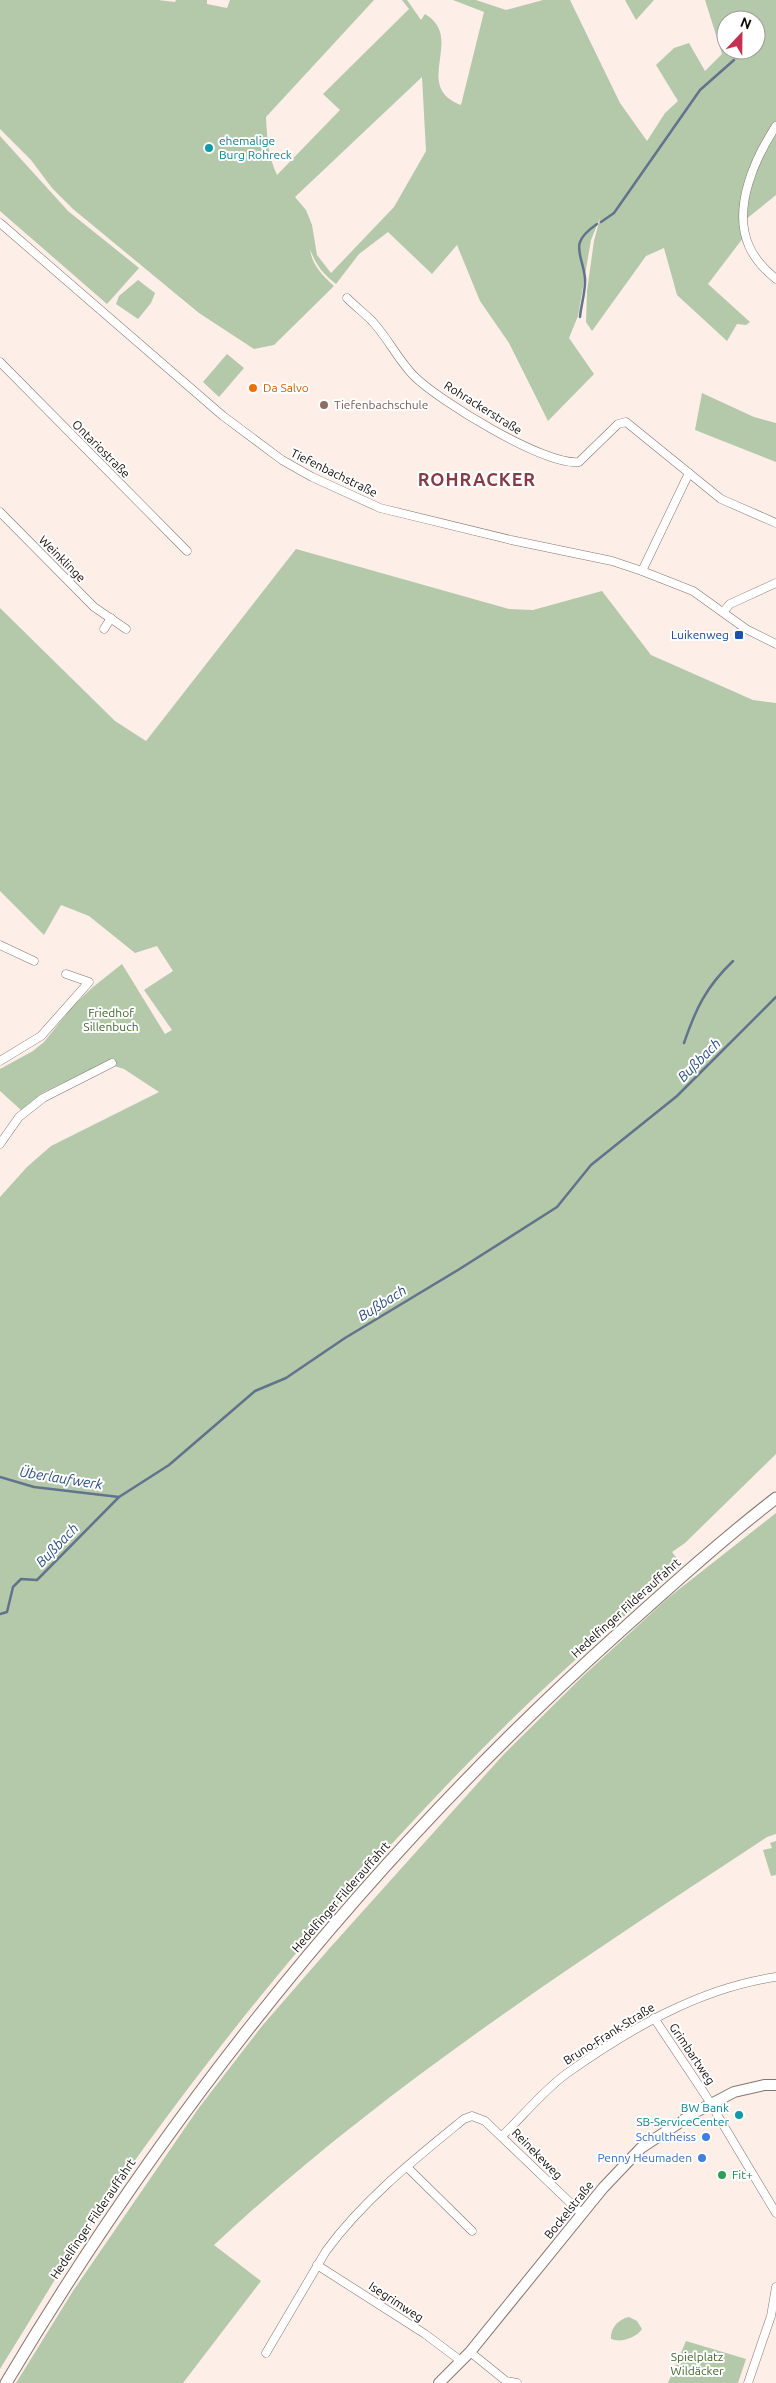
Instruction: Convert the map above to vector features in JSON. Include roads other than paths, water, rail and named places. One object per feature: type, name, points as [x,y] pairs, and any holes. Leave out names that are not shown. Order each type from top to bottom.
[{"type":"main road","name":"Hedelfinger Filderauffahrt","points":[[6,2383],[89,2249],[170,2131],[253,2022],[361,1893],[435,1812],[540,1705],[664,1592],[776,1498]]},
{"type":"street","points":[[776,126],[753,171],[745,196],[744,217],[748,246],[757,261],[776,279]]},
{"type":"street","name":"Tiefenbachstraße","points":[[0,223],[223,416],[282,460],[312,477],[380,508],[511,540],[612,561],[642,571],[693,591],[746,629],[776,644]]},
{"type":"street","name":"Rohrackerstraße","points":[[347,298],[373,322],[415,377],[461,410],[504,437],[559,460],[570,463],[579,462],[618,424],[626,422],[721,499],[776,523]]},
{"type":"street","name":"Ontariostraße","points":[[0,362],[187,551]]},
{"type":"street","points":[[642,571],[689,473]]},
{"type":"street","name":"Weinklinge","points":[[0,512],[94,607],[126,629]]},
{"type":"street","points":[[722,612],[736,601],[776,583]]},
{"type":"street","points":[[104,629],[111,618]]},
{"type":"street","points":[[0,945],[34,961]]},
{"type":"street","points":[[0,1061],[41,1036],[90,982],[66,974]]},
{"type":"street","points":[[0,1144],[19,1118],[43,1098],[112,1063]]},
{"type":"street","name":"Bruno-Frank-Straße","points":[[502,2136],[565,2075],[654,2018],[731,1987],[776,1977]]},
{"type":"street","name":"Grimbartweg","points":[[654,2018],[772,2196],[776,2213]]},
{"type":"street","name":"Bockelstraße","points":[[439,2383],[470,2352],[582,2214],[641,2148],[664,2131],[710,2103],[750,2088],[776,2085]]},
{"type":"street","name":"Reinekeweg","points":[[407,2166],[464,2119],[472,2116],[486,2121],[582,2214]]},
{"type":"street","points":[[266,2354],[317,2265],[337,2236],[365,2205],[407,2166],[472,2231]]},
{"type":"street","name":"Isegrimweg","points":[[317,2265],[424,2334],[461,2361]]},
{"type":"street","points":[[751,2383],[774,2315],[776,2287]]},
{"type":"street","points":[[470,2352],[506,2381],[517,2383]]},
{"type":"waterway","points":[[601,222],[614,213],[700,90],[734,60]]},
{"type":"waterway","points":[[580,317],[585,283],[579,249],[580,243],[582,237],[597,224]]},
{"type":"waterway","points":[[684,1043],[703,999],[716,980],[733,961]]},
{"type":"waterway","name":"Bußbach","points":[[0,1614],[7,1612],[13,1587],[21,1579],[37,1580],[119,1497],[169,1465],[255,1391],[286,1378],[345,1338],[458,1270],[557,1207],[591,1165],[677,1096],[776,997]]},
{"type":"waterway","name":"Überlaufwerk","points":[[0,1477],[34,1487],[119,1497]]},
{"type":"place","name":"ehemalige Burg Rohreck","points":[[209,148]]},
{"type":"place","name":"Da Salvo","points":[[253,388]]},
{"type":"place","name":"Tiefenbachschule","points":[[324,405]]},
{"type":"place","name":"Luikenweg","points":[[739,635]]},
{"type":"place","name":"BW Bank SB-ServiceCenter","points":[[739,2115]]},
{"type":"place","name":"Schultheiss","points":[[706,2137]]},
{"type":"place","name":"Penny Heumaden","points":[[702,2158]]},
{"type":"place","name":"Fit+","points":[[722,2175]]},
{"type":"district","name":"ROHRACKER","points":[[477,480]]},
{"type":"park label","name":"Friedhof Sillenbuch","points":[[111,1020]]},
{"type":"park label","name":"Spielplatz Wildäcker","points":[[697,2364]]}]
